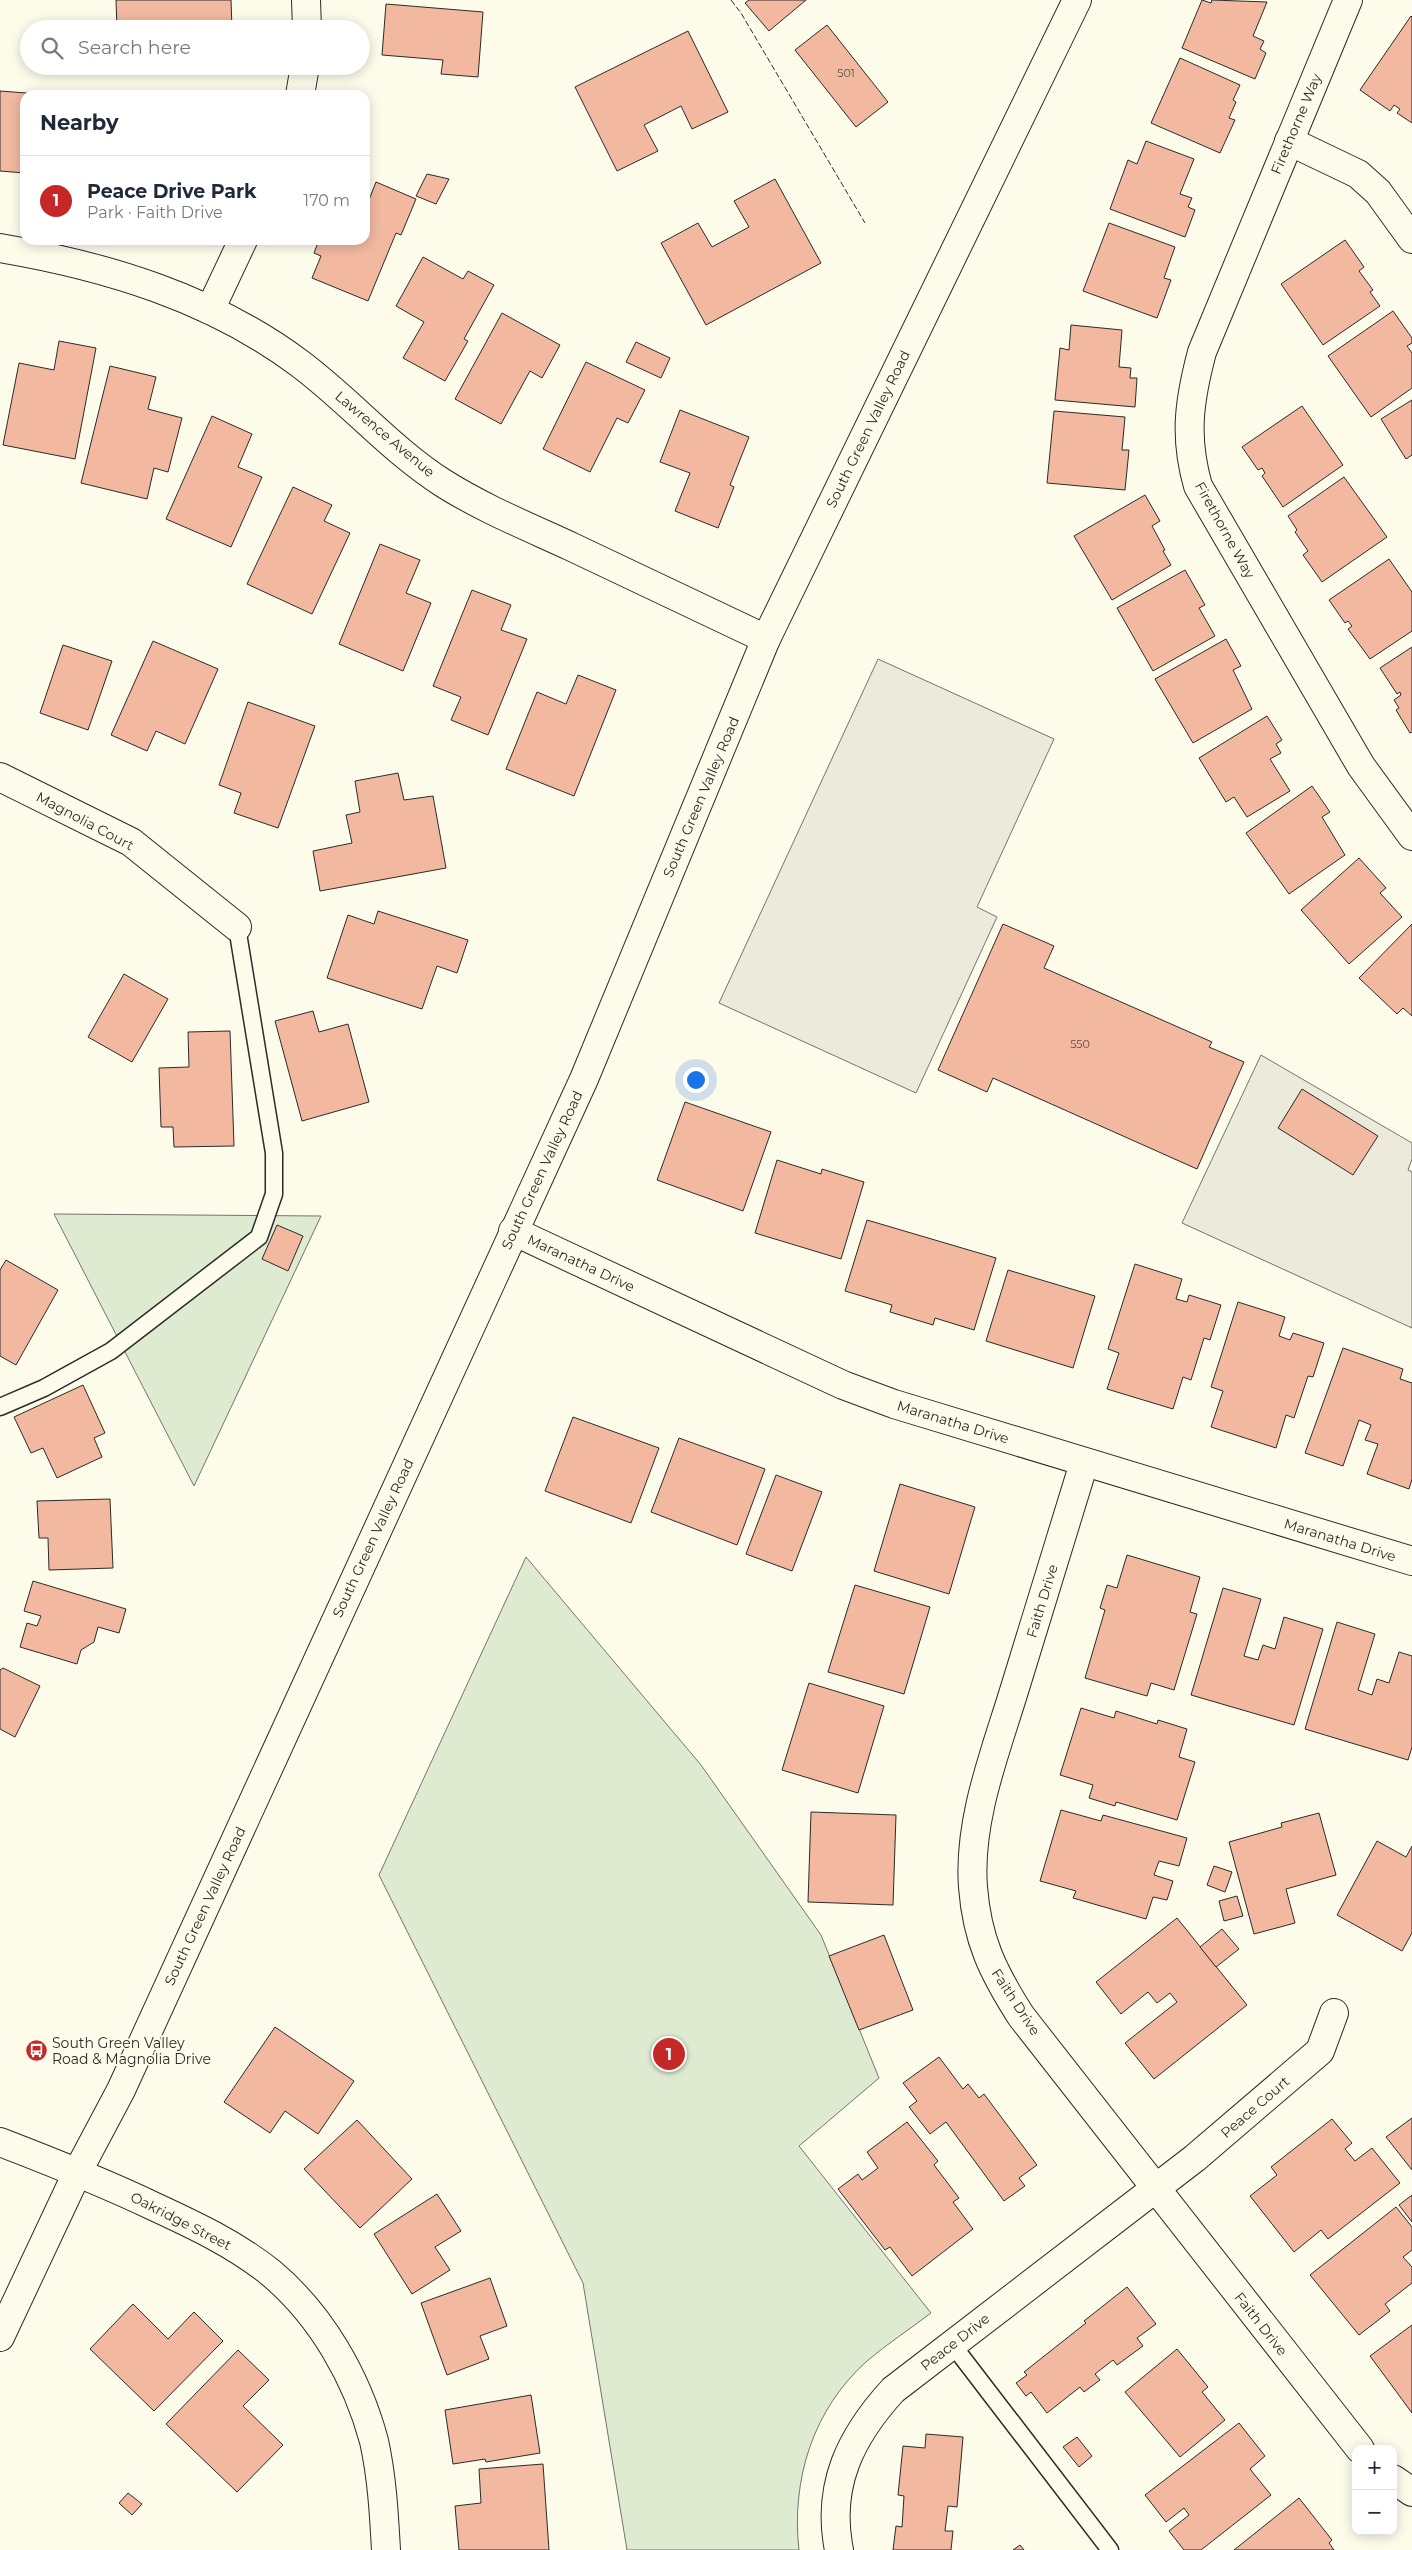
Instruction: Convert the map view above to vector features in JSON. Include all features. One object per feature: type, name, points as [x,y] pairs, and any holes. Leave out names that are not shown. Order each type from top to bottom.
[{"type":"street","points":[[306,0],[307,20]]},
{"type":"street","name":"South Green Valley Road","points":[[0,2336],[78,2171],[121,2090],[584,1079],[766,639],[1077,0]]},
{"type":"street","name":"Firethorne Way","points":[[1348,0],[1202,352],[1192,389],[1189,414],[1190,460],[1198,486],[1361,766],[1412,836]]},
{"type":"street","points":[[301,90],[303,75]]},
{"type":"street","points":[[1289,142],[1358,174],[1378,192],[1412,239]]},
{"type":"street","points":[[210,310],[241,245]]},
{"type":"street","name":"Lawrence Avenue","points":[[0,248],[97,268],[157,288],[210,310],[260,337],[299,363],[404,454],[443,483],[493,511],[766,639]]},
{"type":"street","name":"Magnolia Court","points":[[0,777],[131,842],[237,927]]},
{"type":"street","name":"Maranatha Drive","points":[[513,1231],[843,1385],[894,1404],[1412,1561]]},
{"type":"street","name":"Faith Drive","points":[[1084,1463],[986,1784],[974,1855],[973,1885],[984,1948],[999,1980],[1021,2016],[1357,2445]]},
{"type":"street","name":"Peace Court","points":[[1156,2187],[1195,2158],[1320,2051],[1334,2013]]},
{"type":"street","name":"Oakridge Street","points":[[0,2142],[78,2171],[212,2234],[271,2273],[311,2315],[344,2365],[374,2441],[386,2550]]},
{"type":"street","name":"Peace Drive","points":[[839,2550],[836,2516],[844,2463],[855,2438],[872,2413],[893,2390],[1156,2187]]},
{"type":"street","points":[[1397,2482],[1412,2492]]},
{"type":"lane","points":[[0,1407],[52,1384],[111,1351],[259,1237],[274,1194],[274,1153],[237,927]]},
{"type":"lane","points":[[952,2344],[1110,2550]]},
{"type":"green space","points":[[54,1214],[321,1216],[194,1486]]},
{"type":"green space","points":[[526,1557],[701,1765],[821,1935],[879,2078],[799,2146],[931,2313],[867,2361],[848,2380],[832,2401],[810,2447],[803,2472],[797,2524],[799,2550],[627,2550],[583,2283],[379,1875]]},
{"type":"shaded area","points":[[878,659],[1054,739],[977,907],[997,917],[916,1093],[719,1003]]},
{"type":"shaded area","points":[[1261,1055],[1412,1143],[1412,1159],[1408,1170],[1412,1172],[1412,1328],[1182,1223]]},
{"type":"building","points":[[116,0],[231,0],[232,20],[117,20]]},
{"type":"building","points":[[749,0],[806,0],[769,31],[745,3]]},
{"type":"building","points":[[1202,0],[1211,3],[1212,0],[1267,2],[1253,36],[1264,41],[1260,49],[1266,53],[1255,79],[1182,48]]},
{"type":"building","points":[[386,4],[483,12],[478,77],[441,74],[443,60],[382,55]]},
{"type":"building","points":[[1411,16],[1412,123],[1397,113],[1400,109],[1394,105],[1390,111],[1360,90]]},
{"type":"building","points":[[827,25],[888,102],[856,127],[795,50]]},
{"type":"building","points":[[688,31],[728,112],[692,129],[681,106],[644,125],[658,151],[617,171],[575,87]]},
{"type":"building","points":[[1180,58],[1240,85],[1233,100],[1236,102],[1229,118],[1235,120],[1220,153],[1151,123]]},
{"type":"building","points":[[0,91],[20,93],[20,173],[0,171]]},
{"type":"building","points":[[1146,141],[1194,159],[1180,194],[1192,198],[1188,207],[1195,210],[1185,237],[1110,209],[1128,160],[1137,164]]},
{"type":"building","points":[[427,174],[449,179],[436,204],[416,196]]},
{"type":"building","points":[[775,179],[821,263],[706,325],[661,243],[698,223],[712,247],[749,227],[734,201]]},
{"type":"building","points":[[376,182],[416,199],[401,235],[396,233],[368,301],[312,278],[321,256],[314,253],[317,245],[370,245],[370,197]]},
{"type":"building","points":[[1109,223],[1175,247],[1164,278],[1171,280],[1157,318],[1083,291]]},
{"type":"building","points":[[1345,240],[1364,267],[1359,271],[1373,290],[1370,292],[1380,306],[1323,345],[1281,284]]},
{"type":"building","points":[[423,257],[463,279],[468,271],[494,285],[464,339],[468,341],[445,381],[403,358],[424,322],[396,306]]},
{"type":"building","points":[[1393,311],[1412,338],[1412,343],[1407,346],[1412,353],[1412,388],[1371,417],[1328,356]]},
{"type":"building","points":[[502,313],[560,345],[542,378],[530,371],[501,424],[455,399]]},
{"type":"building","points":[[1071,325],[1122,330],[1119,367],[1131,368],[1130,378],[1137,378],[1135,407],[1055,400],[1060,348],[1069,350]]},
{"type":"building","points":[[59,341],[96,348],[75,459],[3,445],[19,363],[54,370]]},
{"type":"building","points":[[636,342],[670,358],[661,378],[626,362]]},
{"type":"building","points":[[586,362],[645,390],[628,423],[617,418],[590,472],[543,449]]},
{"type":"building","points":[[110,366],[156,377],[148,409],[182,418],[168,472],[154,468],[147,499],[81,483]]},
{"type":"building","points":[[1412,400],[1412,455],[1406,459],[1381,419]]},
{"type":"building","points":[[1302,406],[1343,465],[1283,507],[1262,476],[1265,473],[1262,468],[1258,470],[1242,447]]},
{"type":"building","points":[[680,410],[749,437],[730,485],[734,487],[718,528],[675,511],[690,473],[660,462]]},
{"type":"building","points":[[1054,411],[1125,417],[1122,450],[1129,450],[1125,490],[1047,483]]},
{"type":"building","points":[[212,416],[252,434],[238,467],[262,477],[231,547],[166,519]]},
{"type":"building","points":[[1344,477],[1387,537],[1322,582],[1303,555],[1308,551],[1295,532],[1297,530],[1288,516]]},
{"type":"building","points":[[293,487],[332,505],[324,521],[350,533],[312,614],[247,584]]},
{"type":"building","points":[[1145,495],[1160,521],[1152,526],[1171,565],[1112,600],[1074,536]]},
{"type":"building","points":[[380,544],[420,560],[406,593],[431,603],[403,671],[339,644]]},
{"type":"building","points":[[1389,559],[1412,592],[1412,631],[1370,659],[1348,629],[1352,626],[1348,621],[1345,623],[1329,600]]},
{"type":"building","points":[[1185,570],[1205,605],[1199,608],[1215,636],[1153,671],[1117,608]]},
{"type":"building","points":[[472,590],[511,605],[501,630],[527,639],[488,735],[451,720],[461,697],[433,686]]},
{"type":"building","points":[[1226,639],[1241,666],[1233,670],[1252,709],[1193,743],[1155,679]]},
{"type":"building","points":[[153,641],[218,669],[185,744],[156,731],[147,751],[111,735]]},
{"type":"building","points":[[63,645],[112,661],[88,730],[40,713]]},
{"type":"building","points":[[1412,647],[1412,732],[1410,733],[1396,710],[1399,708],[1394,700],[1401,695],[1400,692],[1397,694],[1380,668]]},
{"type":"building","points":[[578,675],[616,690],[574,796],[506,769],[537,692],[566,704]]},
{"type":"building","points":[[248,702],[315,726],[278,828],[234,813],[241,793],[219,785]]},
{"type":"building","points":[[1267,716],[1282,740],[1276,744],[1281,753],[1270,759],[1290,791],[1247,817],[1234,797],[1226,802],[1199,758]]},
{"type":"building","points":[[398,773],[404,800],[433,796],[446,868],[320,891],[313,851],[352,843],[346,815],[360,812],[355,781]]},
{"type":"building","points":[[1312,786],[1330,812],[1322,817],[1345,855],[1289,894],[1246,833]]},
{"type":"building","points":[[1359,858],[1386,888],[1380,893],[1402,917],[1349,964],[1301,910]]},
{"type":"building","points":[[378,911],[468,940],[457,973],[437,966],[422,1009],[327,978],[348,915],[374,924]]},
{"type":"building","points":[[1003,924],[1054,946],[1044,968],[1212,1042],[1209,1047],[1244,1062],[1197,1169],[993,1078],[987,1092],[938,1070]]},
{"type":"building","points":[[1412,924],[1412,1016],[1403,1008],[1397,1014],[1359,978]]},
{"type":"building","points":[[124,974],[168,999],[132,1062],[88,1037]]},
{"type":"building","points":[[313,1011],[319,1032],[348,1024],[369,1102],[302,1121],[275,1021]]},
{"type":"building","points":[[230,1031],[234,1146],[174,1147],[173,1127],[161,1127],[159,1068],[189,1067],[188,1032]]},
{"type":"building","points":[[1302,1089],[1378,1136],[1353,1175],[1278,1128]]},
{"type":"building","points":[[685,1102],[771,1132],[743,1211],[657,1180]]},
{"type":"building","points":[[777,1160],[821,1174],[822,1169],[864,1182],[841,1259],[755,1233]]},
{"type":"building","points":[[867,1220],[996,1258],[974,1330],[935,1318],[933,1325],[890,1312],[892,1305],[845,1291]]},
{"type":"building","points":[[277,1225],[303,1236],[288,1271],[262,1259]]},
{"type":"building","points":[[6,1260],[58,1290],[16,1365],[0,1356],[0,1270]]},
{"type":"building","points":[[1135,1264],[1182,1279],[1176,1299],[1187,1302],[1189,1295],[1221,1305],[1210,1340],[1204,1338],[1191,1380],[1183,1377],[1173,1409],[1107,1389],[1119,1353],[1108,1349]]},
{"type":"building","points":[[1008,1270],[1095,1296],[1073,1368],[986,1341]]},
{"type":"building","points":[[1238,1302],[1285,1317],[1279,1336],[1290,1340],[1293,1333],[1324,1343],[1313,1377],[1308,1376],[1294,1418],[1286,1415],[1276,1448],[1211,1427],[1223,1391],[1211,1387]]},
{"type":"building","points":[[1343,1348],[1403,1369],[1400,1379],[1412,1383],[1412,1479],[1409,1489],[1367,1474],[1378,1444],[1365,1440],[1371,1425],[1359,1420],[1343,1466],[1305,1453]]},
{"type":"building","points":[[83,1385],[105,1433],[94,1438],[102,1457],[57,1478],[43,1448],[31,1453],[14,1417]]},
{"type":"building","points":[[573,1417],[659,1448],[631,1523],[545,1491]]},
{"type":"building","points":[[679,1438],[765,1469],[737,1545],[651,1512]]},
{"type":"building","points":[[776,1475],[822,1492],[792,1571],[746,1554]]},
{"type":"building","points":[[900,1484],[975,1507],[949,1594],[874,1571]]},
{"type":"building","points":[[110,1499],[113,1568],[49,1570],[48,1538],[39,1538],[37,1501]]},
{"type":"building","points":[[1127,1555],[1200,1577],[1190,1612],[1197,1614],[1174,1690],[1151,1683],[1147,1696],[1085,1678],[1105,1610],[1100,1608],[1107,1585],[1117,1588]]},
{"type":"building","points":[[33,1581],[126,1609],[119,1633],[98,1627],[94,1642],[81,1650],[77,1664],[20,1647],[27,1623],[37,1626],[41,1616],[24,1611]]},
{"type":"building","points":[[855,1585],[930,1607],[904,1694],[828,1672]]},
{"type":"building","points":[[1223,1588],[1261,1599],[1244,1656],[1258,1660],[1263,1645],[1275,1649],[1284,1617],[1323,1629],[1294,1725],[1191,1695]]},
{"type":"building","points":[[1337,1622],[1375,1634],[1358,1690],[1372,1695],[1377,1679],[1389,1683],[1399,1652],[1412,1656],[1412,1747],[1408,1760],[1305,1729]]},
{"type":"building","points":[[3,1668],[40,1686],[15,1737],[0,1729],[0,1670]]},
{"type":"building","points":[[809,1683],[884,1706],[858,1793],[782,1770]]},
{"type":"building","points":[[1081,1708],[1114,1718],[1116,1711],[1157,1724],[1158,1720],[1187,1729],[1179,1757],[1195,1762],[1177,1820],[1116,1802],[1115,1806],[1089,1798],[1093,1785],[1060,1775]]},
{"type":"building","points":[[1061,1810],[1101,1821],[1103,1815],[1187,1838],[1179,1866],[1159,1861],[1154,1875],[1173,1881],[1167,1900],[1153,1897],[1146,1919],[1073,1898],[1076,1891],[1040,1881]]},
{"type":"building","points":[[811,1812],[896,1815],[893,1905],[808,1902]]},
{"type":"building","points":[[1319,1813],[1336,1875],[1286,1889],[1295,1923],[1254,1934],[1229,1842],[1282,1827],[1281,1823]]},
{"type":"building","points":[[1377,1841],[1406,1857],[1412,1846],[1412,1933],[1402,1951],[1337,1915]]},
{"type":"building","points":[[1214,1866],[1232,1872],[1225,1892],[1207,1885]]},
{"type":"building","points":[[1237,1896],[1243,1916],[1224,1921],[1219,1901]]},
{"type":"building","points":[[1177,1918],[1247,2005],[1154,2079],[1125,2043],[1177,2002],[1170,1993],[1157,2003],[1148,1992],[1121,2014],[1096,1982]]},
{"type":"building","points":[[1222,1929],[1239,1949],[1216,1967],[1200,1947]]},
{"type":"building","points":[[884,1935],[913,2010],[859,2030],[829,1956]]},
{"type":"building","points":[[275,2027],[354,2081],[318,2134],[285,2111],[270,2133],[224,2102]]},
{"type":"building","points":[[939,2057],[963,2089],[968,2084],[979,2098],[984,2094],[1037,2165],[1019,2178],[1025,2186],[1004,2201],[946,2122],[930,2134],[909,2107],[917,2101],[903,2083]]},
{"type":"building","points":[[1412,2118],[1412,2170],[1386,2137]]},
{"type":"building","points":[[1332,2119],[1352,2143],[1345,2149],[1355,2161],[1372,2148],[1400,2183],[1328,2239],[1321,2230],[1294,2252],[1250,2196],[1277,2175],[1271,2167]]},
{"type":"building","points":[[357,2120],[412,2179],[360,2228],[304,2169]]},
{"type":"building","points":[[907,2122],[938,2161],[934,2165],[959,2198],[953,2202],[973,2229],[912,2276],[890,2247],[885,2250],[838,2189],[858,2174],[862,2180],[878,2168],[867,2152]]},
{"type":"building","points":[[437,2194],[461,2231],[435,2247],[450,2270],[412,2294],[374,2234]]},
{"type":"building","points":[[1412,2195],[1412,2222],[1399,2205]]},
{"type":"building","points":[[1396,2207],[1412,2227],[1412,2250],[1403,2257],[1412,2267],[1412,2283],[1385,2304],[1390,2311],[1359,2335],[1310,2275]]},
{"type":"building","points":[[490,2278],[507,2326],[480,2336],[489,2359],[447,2375],[421,2303]]},
{"type":"building","points":[[1127,2287],[1156,2324],[1137,2338],[1143,2346],[1117,2365],[1113,2360],[1095,2374],[1100,2380],[1084,2392],[1080,2387],[1047,2413],[1031,2392],[1026,2396],[1016,2383],[1027,2375],[1024,2372],[1086,2323],[1084,2321]]},
{"type":"building","points":[[133,2304],[168,2339],[194,2312],[223,2341],[154,2411],[90,2349]]},
{"type":"building","points":[[1412,2325],[1412,2413],[1370,2356]]},
{"type":"building","points":[[1177,2349],[1208,2387],[1202,2392],[1225,2420],[1180,2457],[1125,2392]]},
{"type":"building","points":[[238,2350],[269,2380],[243,2406],[283,2445],[237,2492],[166,2424]]},
{"type":"building","points":[[531,2395],[540,2453],[486,2462],[485,2459],[453,2464],[445,2410]]},
{"type":"building","points":[[1239,2423],[1265,2456],[1250,2469],[1271,2495],[1201,2550],[1184,2550],[1169,2531],[1189,2515],[1184,2508],[1166,2522],[1145,2495]]},
{"type":"building","points":[[926,2434],[963,2437],[957,2507],[948,2506],[945,2531],[953,2531],[951,2550],[893,2550],[896,2526],[902,2527],[904,2496],[898,2495],[903,2446],[925,2448]]},
{"type":"building","points":[[1077,2437],[1092,2456],[1079,2467],[1063,2447]]},
{"type":"building","points":[[543,2464],[549,2550],[459,2550],[455,2506],[481,2503],[479,2469]]},
{"type":"building","points":[[128,2493],[142,2504],[132,2515],[119,2503]]},
{"type":"building","points":[[1299,2498],[1332,2540],[1329,2543],[1334,2550],[1234,2550]]},
{"type":"building","points":[[1020,2545],[1024,2550],[1013,2550]]},
{"type":"fence","points":[[731,0],[741,13],[865,223]]},
{"type":"place","name":"South Green Valley Road & Magnolia Drive","points":[[36,2051]]},
{"type":"place","name":"Peace Drive Park","points":[[669,2054]]}]
